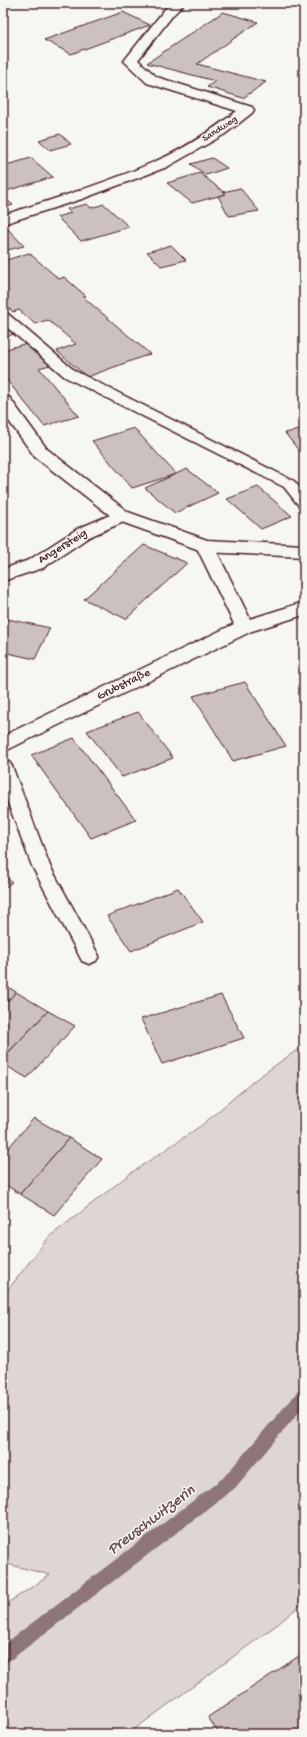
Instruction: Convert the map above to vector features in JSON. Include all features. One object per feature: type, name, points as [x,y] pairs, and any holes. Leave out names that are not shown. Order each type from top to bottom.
[{"type":"street","name":"Sandweg","points":[[3,220],[77,196],[162,164],[220,131],[247,110],[152,80],[131,61],[169,12],[179,3]]},
{"type":"street","points":[[3,402],[41,453],[122,516],[205,546],[304,551]]},
{"type":"street","name":"Angersteig","points":[[3,575],[36,564],[83,533],[122,516]]},
{"type":"street","points":[[205,546],[245,627]]},
{"type":"street","name":"Grubstraße","points":[[3,745],[41,725],[245,627],[304,608]]},
{"type":"lane","points":[[3,317],[70,374],[289,484],[304,503]]},
{"type":"lane","points":[[3,766],[41,866],[89,956]]},
{"type":"shaded area","points":[[304,1045],[304,1602],[278,1624],[128,1734],[3,1734],[3,1606],[50,1575],[3,1563],[3,1296],[49,1237],[131,1173],[202,1125],[256,1079]]},
{"type":"building","points":[[123,12],[150,25],[71,54],[44,40]]},
{"type":"building","points":[[223,12],[258,22],[197,64],[266,82],[243,98],[207,87],[215,81],[147,63]]},
{"type":"building","points":[[60,134],[71,144],[50,150],[39,140]]},
{"type":"building","points":[[31,158],[53,177],[3,192],[3,166]]},
{"type":"building","points":[[212,158],[227,168],[206,175],[191,164]]},
{"type":"building","points":[[200,173],[226,194],[192,203],[167,183]]},
{"type":"building","points":[[240,188],[259,211],[229,216],[218,196],[226,194],[223,192]]},
{"type":"building","points":[[3,197],[13,205],[3,208]]},
{"type":"building","points":[[87,204],[91,208],[104,204],[129,227],[81,241],[57,217],[71,213],[67,209]]},
{"type":"building","points":[[7,228],[24,246],[3,251],[3,229]]},
{"type":"building","points":[[171,245],[186,260],[161,266],[147,252]]},
{"type":"building","points":[[29,253],[59,279],[64,277],[86,296],[83,297],[150,354],[87,377],[57,351],[76,344],[48,320],[35,324],[19,310],[13,312],[3,303],[3,261]]},
{"type":"building","points":[[3,323],[13,334],[3,339]]},
{"type":"building","points":[[31,342],[50,365],[39,368],[79,416],[44,426],[6,379],[3,378],[3,350]]},
{"type":"building","points":[[134,428],[176,474],[132,488],[92,441]]},
{"type":"building","points":[[304,429],[304,456],[303,456],[285,433]]},
{"type":"building","points":[[187,469],[218,493],[175,513],[145,488]]},
{"type":"building","points":[[258,487],[292,516],[261,529],[227,499]]},
{"type":"building","points":[[144,545],[187,563],[126,619],[84,599]]},
{"type":"building","points":[[3,618],[50,628],[35,659],[3,652]]},
{"type":"building","points":[[245,682],[286,746],[233,761],[193,696]]},
{"type":"building","points":[[138,712],[173,758],[122,777],[87,731]]},
{"type":"building","points":[[74,738],[136,820],[91,838],[31,755]]},
{"type":"building","points":[[3,875],[12,882],[3,889]]},
{"type":"building","points":[[178,888],[203,922],[131,951],[107,916]]},
{"type":"building","points":[[3,984],[16,992],[3,1006]]},
{"type":"building","points":[[16,992],[48,1011],[3,1058],[3,1006]]},
{"type":"building","points":[[221,995],[244,1038],[162,1064],[141,1019]]},
{"type":"building","points":[[48,1011],[75,1026],[27,1078],[3,1064],[3,1058]]},
{"type":"building","points":[[34,1118],[69,1138],[20,1194],[3,1183],[3,1154]]},
{"type":"building","points":[[69,1138],[102,1159],[54,1215],[20,1194]]},
{"type":"building","points":[[302,1654],[304,1658],[304,1734],[219,1734],[208,1717]]},
{"type":"waterway","name":"Preuschwitzerin","points":[[3,1655],[229,1483],[304,1395]]}]
